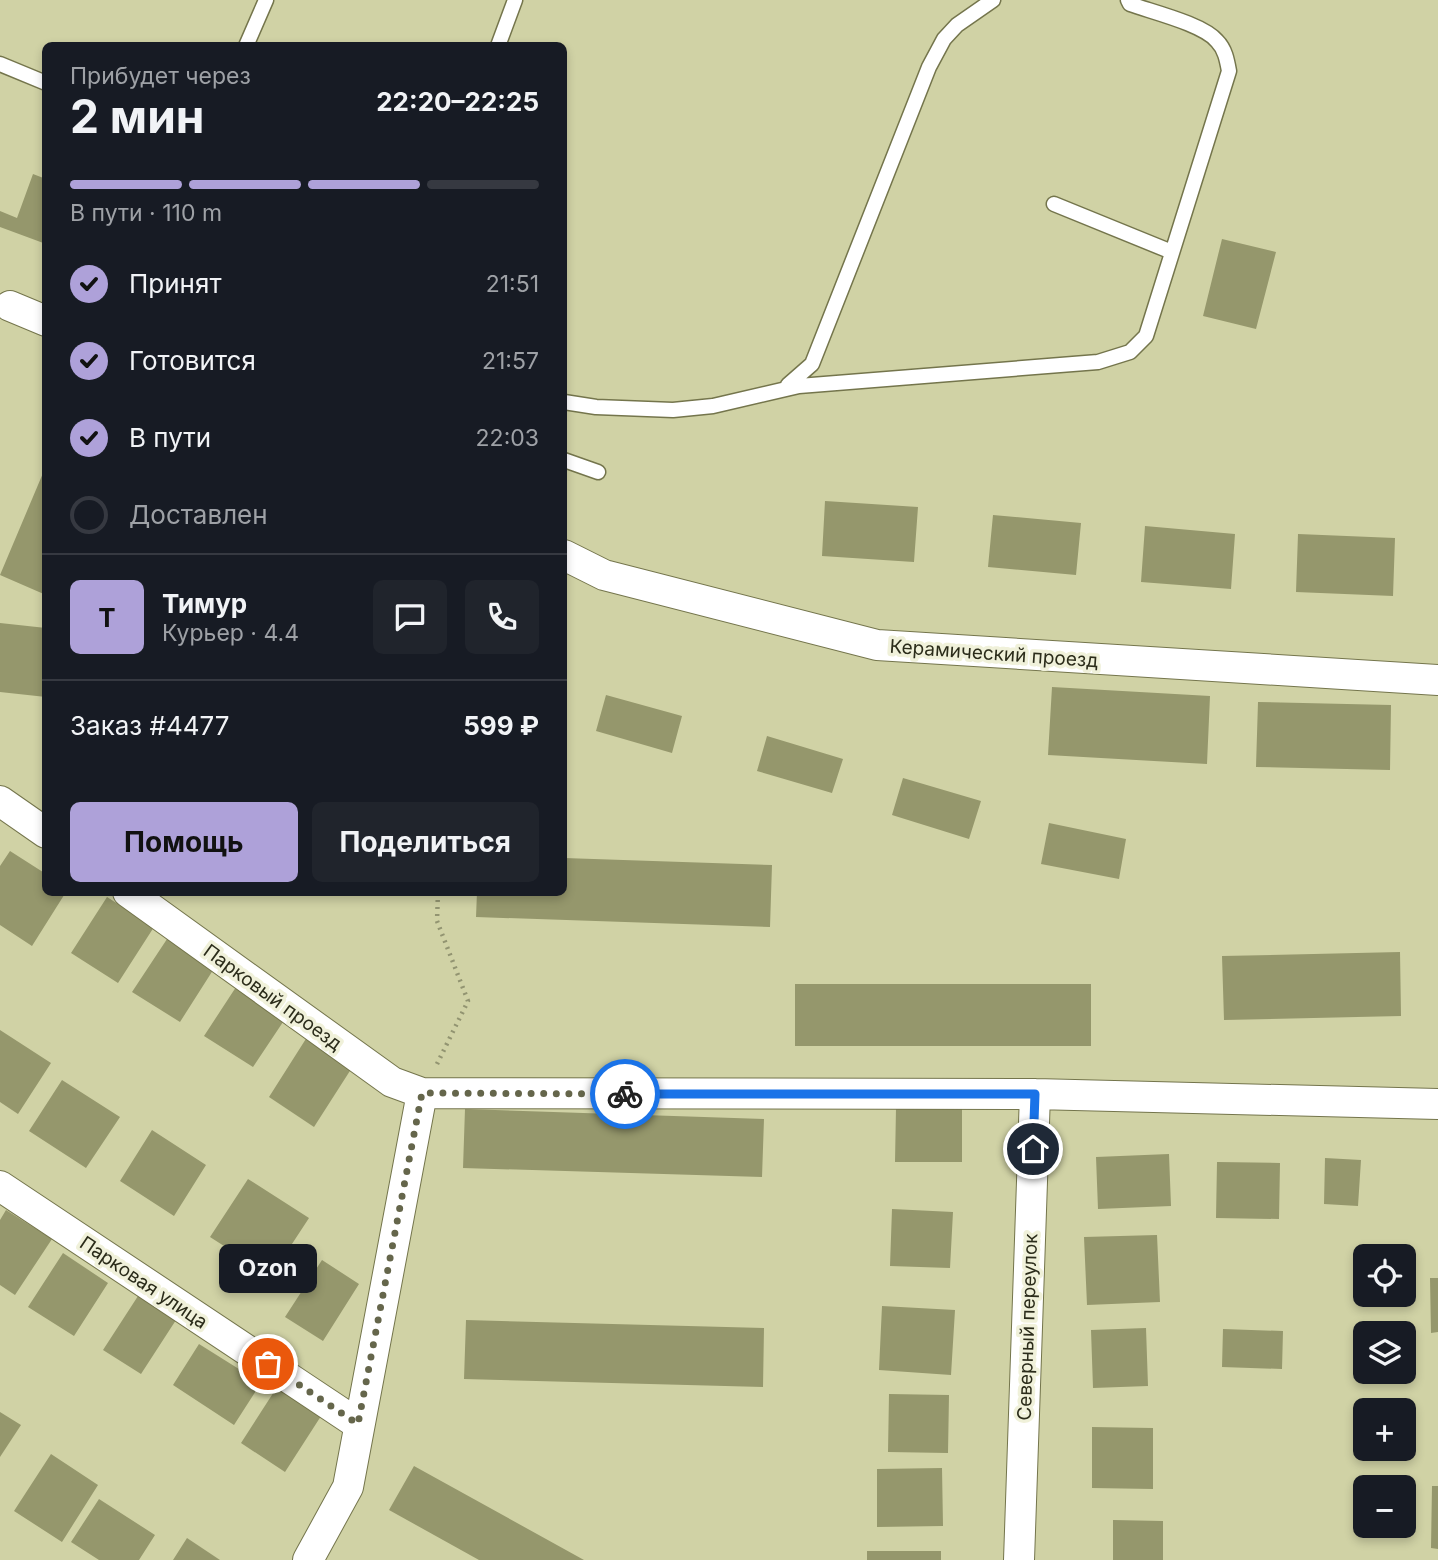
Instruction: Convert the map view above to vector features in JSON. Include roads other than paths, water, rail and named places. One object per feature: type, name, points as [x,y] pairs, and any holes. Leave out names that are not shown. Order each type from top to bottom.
[{"type":"street","points":[[3,304],[42,319]]},
{"type":"street","name":"Керамический проезд","points":[[567,556],[604,575],[877,645],[1438,680]]},
{"type":"street","points":[[0,801],[42,830]]},
{"type":"street","name":"Парковый проезд","points":[[134,896],[391,1082],[422,1093]]},
{"type":"street","points":[[308,1560],[348,1487],[422,1093],[1035,1094],[1438,1104]]},
{"type":"street","name":"Северный переулок","points":[[1019,1560],[1035,1094]]},
{"type":"street","name":"Парковая улица","points":[[0,1186],[358,1424]]},
{"type":"lane","points":[[248,42],[266,0]]},
{"type":"lane","points":[[499,42],[515,0]]},
{"type":"lane","points":[[775,393],[802,377],[812,365],[929,67],[944,39],[957,25],[993,0]]},
{"type":"lane","points":[[567,402],[596,407],[673,410],[713,406],[799,386],[1098,362],[1130,352],[1146,336],[1229,71],[1227,56],[1217,40],[1203,31],[1130,5],[1128,0]]},
{"type":"lane","points":[[0,64],[42,81]]},
{"type":"lane","points":[[1054,204],[1172,252]]},
{"type":"lane","points":[[567,461],[598,472]]},
{"type":"place","name":"Ozon","points":[[268,1364]]}]
